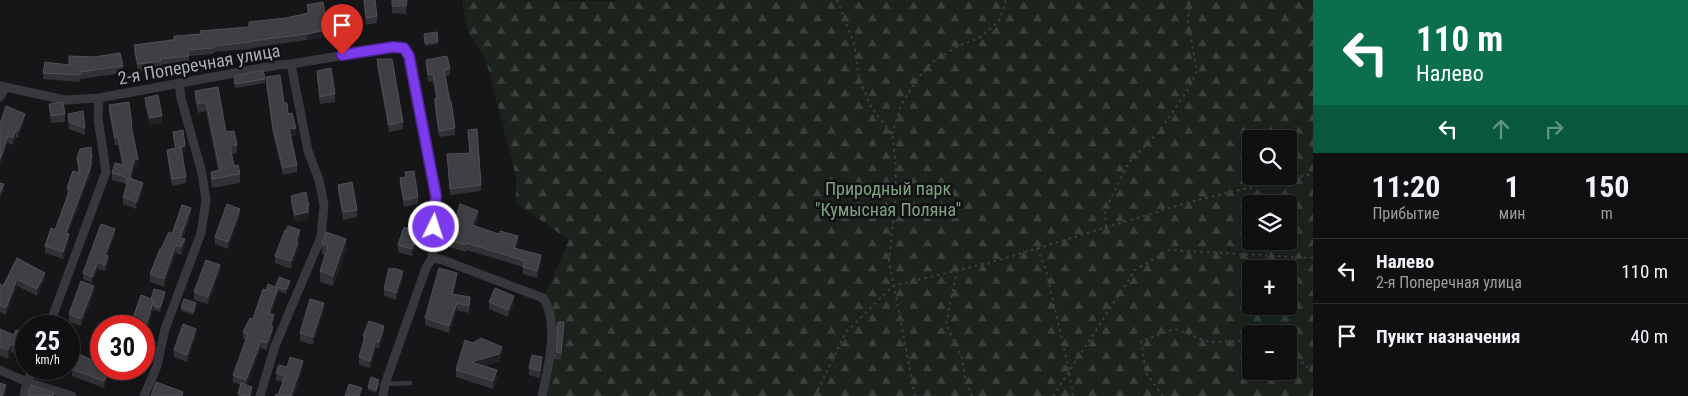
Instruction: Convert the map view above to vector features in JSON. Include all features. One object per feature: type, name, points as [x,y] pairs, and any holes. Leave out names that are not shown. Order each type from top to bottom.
[{"type":"street","name":"2-я Поперечная улица","points":[[2,87],[65,100],[99,98],[278,65],[393,47],[404,48],[409,56],[436,196],[432,258]]},
{"type":"street","points":[[260,396],[275,346],[321,237],[324,204],[319,180],[308,151],[291,64]]},
{"type":"street","points":[[144,396],[157,366],[165,329],[201,233],[206,200],[202,173],[181,98],[179,83]]},
{"type":"street","points":[[0,97],[2,87]]},
{"type":"street","points":[[53,315],[106,172],[98,118],[99,98]]},
{"type":"street","points":[[383,396],[385,384],[426,268],[432,258],[443,260],[544,298],[549,307],[551,322],[549,366],[542,396]]},
{"type":"street","points":[[0,370],[27,382],[72,396]]},
{"type":"street","points":[[24,396],[27,382]]},
{"type":"lane","points":[[385,384],[410,383]]},
{"type":"path","points":[[837,0],[854,43],[859,78],[871,107],[892,134]]},
{"type":"path","points":[[915,396],[889,261],[895,204],[896,167],[892,134],[901,105],[918,78],[931,63],[958,46],[979,38],[999,21],[1006,0]]},
{"type":"path","points":[[1106,227],[1105,210],[1129,162],[1159,132],[1187,91],[1197,71],[1188,22],[1189,0]]},
{"type":"path","points":[[815,396],[846,332],[893,286],[998,260],[1186,203],[1313,174]]},
{"type":"path","points":[[1037,248],[1046,270],[1070,370],[1073,396]]},
{"type":"path","points":[[1053,396],[1135,270],[1169,250],[1313,258]]},
{"type":"path","points":[[957,270],[946,324],[962,358],[965,378],[972,396]]},
{"type":"path","points":[[1163,396],[1146,373],[1141,341],[1175,329],[1209,342],[1242,341]]},
{"type":"path","points":[[1297,360],[1303,363],[1313,373]]},
{"type":"green space","name":"Природный парк \"Кумысная Поляна\"","points":[[463,0],[1313,0],[1313,396],[547,396],[554,359],[555,330],[554,317],[545,295],[569,240],[516,203],[516,176],[486,60],[469,34],[463,9]]},
{"type":"building","points":[[364,0],[375,0],[377,16],[366,18]]},
{"type":"building","points":[[392,0],[407,0],[406,6],[392,6]]},
{"type":"building","points":[[323,2],[326,19],[338,16],[340,26],[347,25],[349,36],[337,39],[335,28],[307,34],[214,46],[214,48],[188,50],[189,56],[160,59],[161,61],[138,64],[134,45],[174,40],[174,36],[201,34],[200,31],[249,27],[249,22],[286,18],[309,13],[307,5]]},
{"type":"building","points":[[437,32],[438,41],[425,43],[424,34]]},
{"type":"building","points":[[120,53],[123,66],[80,72],[80,75],[43,73],[45,62],[69,65],[69,56],[94,57]]},
{"type":"building","points":[[447,56],[450,69],[444,70],[455,128],[439,131],[435,103],[435,98],[437,97],[433,74],[428,75],[426,60]]},
{"type":"building","points":[[377,59],[392,59],[403,122],[389,125]]},
{"type":"building","points":[[331,68],[335,94],[320,97],[317,71]]},
{"type":"building","points":[[263,70],[265,79],[235,84],[234,76]]},
{"type":"building","points":[[280,75],[284,103],[287,103],[288,114],[292,113],[296,128],[289,129],[297,165],[283,168],[273,128],[266,77]]},
{"type":"building","points":[[218,87],[226,132],[234,131],[237,145],[230,146],[234,166],[238,165],[240,174],[212,179],[211,172],[220,170],[206,102],[198,104],[195,91]]},
{"type":"building","points":[[158,95],[162,116],[150,118],[145,98]]},
{"type":"building","points":[[63,102],[65,114],[51,116],[49,104]]},
{"type":"building","points":[[129,102],[131,125],[138,159],[134,160],[129,181],[130,178],[143,183],[136,202],[123,197],[127,184],[126,177],[112,173],[115,163],[124,165],[118,138],[115,138],[109,105]]},
{"type":"building","points":[[6,106],[25,114],[13,138],[8,136],[0,159],[0,124]]},
{"type":"building","points":[[83,111],[85,128],[69,122],[68,114]]},
{"type":"building","points":[[477,129],[481,185],[450,189],[447,154],[470,153],[468,130]]},
{"type":"building","points":[[183,130],[185,146],[181,147],[186,177],[172,179],[167,150],[176,148],[173,132]]},
{"type":"building","points":[[91,147],[91,166],[66,233],[69,234],[63,252],[45,246],[51,228],[55,230],[70,189],[67,188],[73,171],[80,173],[77,158],[80,149]]},
{"type":"building","points":[[414,171],[418,197],[404,200],[400,178],[406,177],[405,172]]},
{"type":"building","points":[[352,182],[357,210],[343,212],[338,185]]},
{"type":"building","points":[[0,183],[4,184],[0,193]]},
{"type":"building","points":[[306,192],[309,206],[307,207],[308,212],[295,215],[291,196]]},
{"type":"building","points":[[227,204],[240,209],[228,242],[215,237]]},
{"type":"building","points":[[460,204],[478,211],[472,225],[499,234],[500,231],[518,236],[514,248],[541,255],[537,271],[523,267],[525,261],[467,243],[466,245],[449,240]]},
{"type":"building","points":[[182,205],[191,208],[180,238],[185,239],[181,247],[176,245],[164,279],[150,274],[169,232],[172,234]]},
{"type":"building","points":[[101,224],[115,229],[105,255],[108,256],[105,265],[98,262],[92,277],[83,273]]},
{"type":"building","points":[[288,226],[300,230],[291,261],[275,256]]},
{"type":"building","points":[[404,227],[418,231],[412,249],[398,245]]},
{"type":"building","points":[[326,232],[346,239],[333,276],[320,271],[328,246],[322,243]]},
{"type":"building","points":[[17,258],[45,273],[37,289],[17,279],[6,308],[0,305],[0,284],[3,286]]},
{"type":"building","points":[[206,260],[220,265],[208,297],[194,292]]},
{"type":"building","points":[[389,268],[403,271],[396,293],[384,289]]},
{"type":"building","points":[[439,268],[457,273],[452,294],[470,297],[469,306],[457,303],[449,326],[425,318]]},
{"type":"building","points":[[279,277],[290,281],[286,290],[276,286]]},
{"type":"building","points":[[81,281],[94,286],[81,319],[80,315],[69,314]]},
{"type":"building","points":[[268,284],[278,288],[269,313],[274,315],[270,326],[273,327],[267,343],[261,341],[246,380],[233,375],[248,334],[243,332],[250,318],[253,319],[263,289],[266,290]]},
{"type":"building","points":[[495,288],[514,296],[508,310],[489,302]]},
{"type":"building","points":[[154,289],[165,292],[160,308],[154,306],[154,300],[151,299]]},
{"type":"building","points":[[141,295],[154,300],[149,315],[134,315]]},
{"type":"building","points":[[184,299],[196,303],[193,312],[181,307]]},
{"type":"building","points":[[310,299],[324,303],[313,337],[300,333]]},
{"type":"building","points":[[369,321],[384,326],[379,342],[376,341],[370,361],[359,357],[365,337],[363,336]]},
{"type":"building","points":[[558,322],[564,322],[561,353],[556,352]]},
{"type":"building","points":[[183,324],[196,329],[187,355],[174,350]]},
{"type":"building","points":[[0,329],[14,335],[15,332],[15,345],[11,344],[8,350],[0,347]]},
{"type":"building","points":[[481,338],[502,347],[499,354],[471,362],[497,370],[493,381],[456,370],[465,340],[473,343]]},
{"type":"building","points":[[80,355],[90,359],[90,376],[80,372]]},
{"type":"building","points":[[532,355],[542,357],[540,371],[529,368]]},
{"type":"building","points":[[290,357],[303,361],[291,396],[276,396],[285,376],[276,373],[279,365],[287,367]]},
{"type":"building","points":[[371,377],[379,380],[376,390],[368,387]]},
{"type":"building","points":[[156,382],[183,392],[182,396],[151,396]]},
{"type":"building","points":[[0,383],[6,385],[2,396],[0,396]]},
{"type":"building","points":[[241,383],[252,387],[249,396],[238,394]]},
{"type":"building","points":[[349,384],[362,388],[359,396],[345,396]]},
{"type":"building","points":[[31,385],[54,393],[53,396],[28,396]]},
{"type":"route","points":[[342,55],[393,47],[404,48],[409,56],[436,196],[434,227]]}]
